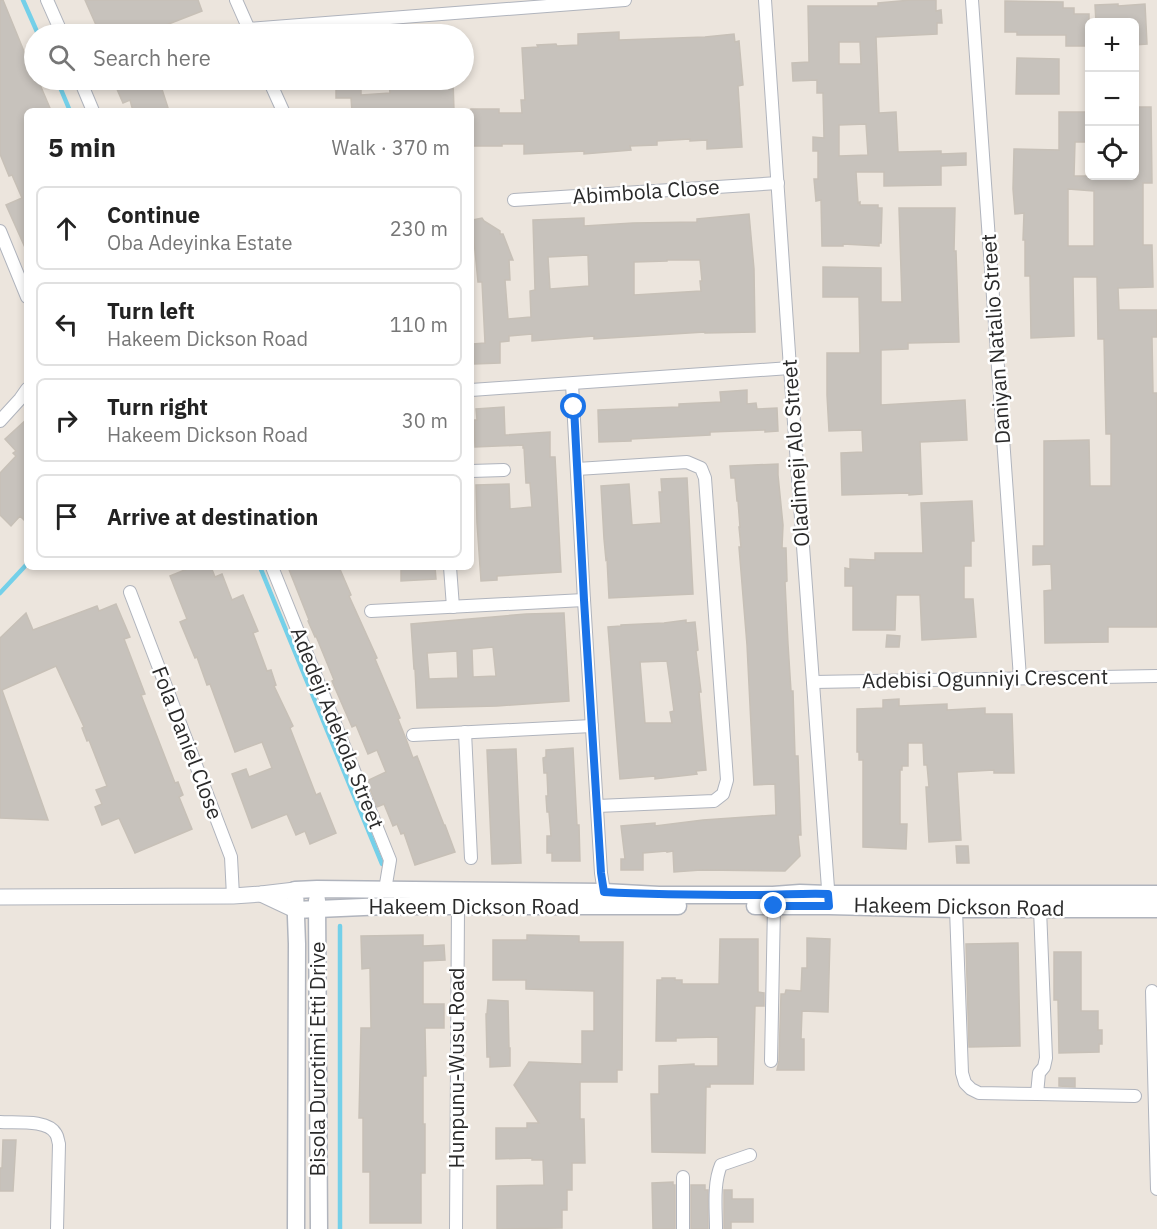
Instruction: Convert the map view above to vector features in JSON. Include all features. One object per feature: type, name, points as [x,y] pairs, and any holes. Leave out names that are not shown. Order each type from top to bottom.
[{"type":"main road","name":"Bisola Durotimi Etti Drive","points":[[317,889],[319,1229]]},
{"type":"main road","name":"Hakeem Dickson Road","points":[[295,890],[604,892],[659,895],[800,893],[829,900],[956,909],[1157,909]]},
{"type":"main road","points":[[295,890],[297,944],[296,1229]]},
{"type":"main road","name":"Hakeem Dickson Road","points":[[295,910],[386,906],[774,906],[829,900],[1157,894]]},
{"type":"street","points":[[47,0],[58,24]]},
{"type":"street","points":[[236,0],[246,24]]},
{"type":"street","points":[[329,24],[540,3],[625,0]]},
{"type":"street","name":"Oladimeji Alo Street","points":[[765,0],[829,900]]},
{"type":"street","name":"Daniyan Natalio Street","points":[[972,0],[1020,678]]},
{"type":"street","points":[[84,90],[92,108]]},
{"type":"street","points":[[274,90],[282,108]]},
{"type":"street","name":"Abimbola Close","points":[[514,200],[778,183]]},
{"type":"street","points":[[0,231],[24,290]]},
{"type":"street","points":[[474,390],[790,368]]},
{"type":"street","points":[[572,384],[604,892]]},
{"type":"street","points":[[0,421],[24,393]]},
{"type":"street","points":[[577,469],[687,462],[700,468],[705,477],[727,780],[723,794],[714,801],[597,806]]},
{"type":"street","points":[[474,471],[504,470]]},
{"type":"street","name":"Adedeji Adekola Street","points":[[273,570],[390,860],[385,890]]},
{"type":"street","points":[[450,570],[453,607]]},
{"type":"street","name":"Fola Daniel Close","points":[[130,592],[231,857],[233,896]]},
{"type":"street","points":[[371,611],[584,600]]},
{"type":"street","name":"Adebisi Ogunniyi Crescent","points":[[813,682],[1157,676]]},
{"type":"street","points":[[413,735],[592,726]]},
{"type":"street","points":[[465,732],[471,858]]},
{"type":"street","name":"Hakeem Dickson Road","points":[[0,897],[233,896],[295,890]]},
{"type":"street","name":"Hakeem Dickson Road","points":[[261,894],[295,910]]},
{"type":"street","points":[[771,1061],[774,906]]},
{"type":"street","name":"Hunpunu-Wusu Road","points":[[456,1229],[458,907]]},
{"type":"street","points":[[956,909],[962,1073],[970,1089],[979,1093],[1135,1096]]},
{"type":"street","points":[[1037,1094],[1039,1073],[1044,1067],[1046,1058],[1040,909]]},
{"type":"street","points":[[1152,991],[1157,1189]]},
{"type":"street","points":[[0,1122],[33,1123],[48,1126],[55,1133],[59,1144],[57,1229]]},
{"type":"street","points":[[716,1229],[716,1185],[721,1165],[750,1155]]},
{"type":"street","points":[[683,1177],[683,1229]]},
{"type":"building","points":[[0,0],[3,0],[24,51],[24,90],[42,90],[50,108],[24,108],[24,245],[6,205],[22,198],[0,154]]},
{"type":"building","points":[[85,0],[198,0],[202,11],[169,24],[96,24]]},
{"type":"building","points":[[936,0],[936,11],[941,10],[942,23],[937,23],[937,34],[876,37],[879,113],[896,112],[898,152],[966,153],[966,165],[941,166],[941,185],[884,186],[884,172],[856,172],[858,203],[878,205],[878,208],[882,208],[881,243],[879,246],[843,244],[843,246],[822,246],[821,200],[816,201],[814,179],[818,179],[818,151],[813,151],[813,137],[824,138],[823,93],[817,93],[817,80],[793,81],[792,63],[809,62],[808,6],[878,6],[878,3]],"holes":[[[839,42],[860,42],[861,64],[839,64]],[[866,124],[868,155],[839,156],[839,125]]]},
{"type":"building","points":[[1005,1],[1063,2],[1063,8],[1074,8],[1074,14],[1089,14],[1089,18],[1085,18],[1085,46],[1066,46],[1066,35],[1017,35],[1017,32],[1005,32]]},
{"type":"building","points":[[1145,4],[1147,44],[1139,45],[1139,18],[1096,18],[1095,5]]},
{"type":"building","points":[[619,32],[619,40],[734,34],[735,42],[739,41],[743,85],[738,86],[742,147],[707,149],[707,140],[690,141],[690,139],[657,141],[657,145],[630,146],[631,150],[584,154],[584,151],[524,154],[524,144],[474,146],[474,109],[499,109],[499,113],[522,113],[521,100],[525,100],[522,48],[538,47],[537,45],[578,45],[578,34]]},
{"type":"building","points":[[1017,58],[1059,59],[1059,94],[1016,94]]},
{"type":"building","points":[[117,90],[162,90],[168,108],[132,108],[130,100],[123,103]]},
{"type":"building","points":[[336,90],[361,90],[361,95],[390,93],[390,90],[453,90],[454,108],[352,108],[351,98],[336,98]]},
{"type":"building","points":[[1139,107],[1151,107],[1152,183],[1143,183],[1143,245],[1152,245],[1153,287],[1118,288],[1119,310],[1157,310],[1157,337],[1152,337],[1153,393],[1157,393],[1157,627],[1108,627],[1108,642],[1045,643],[1044,591],[1052,590],[1051,564],[1033,565],[1033,546],[1044,546],[1044,441],[1089,440],[1090,486],[1111,486],[1111,434],[1106,434],[1104,339],[1098,339],[1097,277],[1073,277],[1074,336],[1031,338],[1030,276],[1025,276],[1024,213],[1015,214],[1014,149],[1059,150],[1059,112],[1085,112],[1085,142],[1075,142],[1074,176],[1085,176],[1085,180],[1139,180]],"holes":[[[1068,189],[1094,191],[1094,246],[1068,246]]]},
{"type":"building","points":[[899,208],[955,208],[954,251],[956,251],[959,342],[908,343],[908,349],[881,350],[881,405],[965,400],[967,440],[920,442],[922,494],[842,495],[841,453],[863,452],[862,430],[829,431],[827,353],[860,353],[859,297],[823,297],[823,267],[881,268],[881,302],[902,302]]},
{"type":"building","points":[[749,214],[754,269],[755,332],[705,332],[594,339],[594,336],[532,341],[532,334],[509,336],[509,341],[500,342],[500,363],[474,364],[474,344],[485,343],[482,282],[478,282],[474,220],[482,218],[500,231],[500,234],[503,234],[513,260],[509,260],[510,280],[505,280],[508,319],[531,317],[530,291],[535,290],[533,220],[584,218],[584,226],[697,222],[697,219]],"holes":[[[588,255],[589,286],[550,289],[548,257]],[[700,260],[701,291],[634,295],[634,262]]]},
{"type":"building","points":[[747,390],[747,404],[756,403],[757,409],[777,408],[778,431],[710,432],[710,435],[599,442],[598,410],[679,407],[679,404],[721,402],[720,392]]},
{"type":"building","points":[[504,407],[505,435],[550,432],[550,457],[555,457],[561,572],[497,576],[497,580],[481,581],[476,485],[509,484],[510,509],[532,507],[530,483],[526,483],[523,445],[475,447],[476,409]]},
{"type":"building","points":[[24,422],[24,520],[20,516],[11,526],[0,515],[0,473],[16,456],[13,453],[16,451],[5,439]]},
{"type":"building","points":[[778,464],[783,525],[782,548],[786,548],[787,581],[785,582],[795,756],[798,756],[800,856],[785,871],[674,872],[673,851],[667,851],[643,853],[643,870],[621,870],[621,859],[625,859],[621,826],[655,823],[655,826],[776,815],[775,784],[754,785],[747,645],[739,547],[741,547],[740,527],[735,478],[731,478],[730,466]]},
{"type":"building","points":[[687,478],[693,594],[609,598],[601,486],[629,484],[632,525],[661,523],[659,492],[662,492],[661,479]]},
{"type":"building","points":[[972,501],[974,541],[971,541],[971,566],[964,566],[964,599],[973,599],[976,637],[922,640],[920,595],[896,595],[895,630],[853,630],[853,586],[845,586],[845,568],[850,569],[850,559],[875,560],[875,553],[923,553],[921,503]]},
{"type":"building","points":[[185,570],[212,570],[215,577],[222,574],[232,600],[243,595],[258,631],[253,633],[267,671],[271,670],[276,685],[274,686],[293,726],[290,728],[316,795],[320,793],[336,833],[310,844],[305,831],[296,835],[287,814],[252,828],[232,774],[246,769],[249,777],[272,768],[262,742],[235,752],[210,684],[207,685],[197,657],[195,658],[180,622],[187,619],[170,576]]},
{"type":"building","points":[[289,570],[340,570],[351,595],[349,596],[377,658],[375,659],[400,718],[398,719],[413,758],[417,756],[455,852],[415,865],[404,833],[401,834],[397,824],[393,826],[384,804],[377,807],[367,781],[386,772],[377,750],[368,754],[356,725],[352,727]]},
{"type":"building","points":[[401,570],[435,570],[436,579],[401,581]]},
{"type":"building","points":[[116,604],[130,637],[124,639],[145,694],[141,695],[175,783],[178,782],[183,795],[179,797],[192,829],[135,853],[119,818],[102,825],[95,807],[102,804],[96,790],[107,786],[89,740],[87,741],[82,728],[84,727],[56,666],[2,690],[48,820],[0,818],[0,638],[26,613],[33,630],[97,606],[99,611]]},
{"type":"building","points":[[564,613],[569,701],[417,708],[411,624]],"holes":[[[493,647],[496,676],[473,677],[472,649]],[[457,651],[458,678],[429,679],[427,653]]]},
{"type":"building","points":[[686,620],[686,623],[695,622],[706,770],[696,771],[697,774],[655,779],[655,776],[620,779],[608,627]],"holes":[[[667,661],[674,711],[670,712],[672,723],[645,723],[640,662]]]},
{"type":"building","points":[[887,635],[900,636],[899,647],[886,647]]},
{"type":"building","points":[[899,699],[899,706],[947,704],[947,710],[985,708],[985,714],[1012,714],[1014,773],[994,773],[994,770],[957,772],[961,840],[929,842],[926,787],[929,787],[927,765],[924,765],[923,743],[908,743],[908,766],[902,766],[900,770],[900,824],[907,824],[906,849],[863,847],[863,760],[859,760],[859,752],[857,752],[857,709],[883,708],[883,700]]},
{"type":"building","points":[[573,748],[580,861],[552,861],[552,853],[547,853],[547,836],[551,836],[549,812],[547,812],[547,773],[544,773],[543,758],[546,757],[546,750]]},
{"type":"building","points":[[516,749],[521,863],[492,864],[487,750]]},
{"type":"building","points":[[956,846],[968,846],[969,863],[957,863]]},
{"type":"building","points":[[423,935],[423,946],[444,945],[445,960],[423,961],[423,1004],[444,1004],[444,1028],[425,1028],[426,1076],[423,1076],[423,1124],[425,1124],[425,1173],[421,1173],[421,1223],[370,1223],[370,1172],[363,1172],[363,1118],[359,1118],[361,1028],[371,1028],[370,968],[362,969],[361,936]]},
{"type":"building","points":[[527,935],[579,936],[579,942],[623,942],[622,1070],[617,1070],[617,1082],[580,1082],[580,1119],[584,1119],[585,1163],[572,1163],[572,1190],[567,1190],[567,1210],[562,1210],[562,1228],[497,1229],[497,1186],[544,1185],[543,1160],[496,1159],[496,1128],[527,1128],[527,1123],[539,1123],[514,1085],[529,1062],[582,1064],[582,1031],[594,1031],[594,991],[526,989],[526,980],[493,980],[493,940],[527,940]]},
{"type":"building","points":[[807,938],[830,939],[828,1012],[802,1011],[801,1039],[804,1039],[804,1070],[777,1070],[781,994],[785,994],[786,990],[801,991],[802,968],[807,968]]},
{"type":"building","points":[[720,939],[758,939],[758,992],[764,993],[764,1006],[755,1006],[753,1084],[710,1084],[710,1087],[706,1087],[705,1153],[652,1152],[651,1094],[659,1094],[659,1066],[694,1064],[694,1066],[718,1066],[718,1037],[656,1041],[657,980],[675,978],[675,980],[682,980],[682,984],[719,984]]},
{"type":"building","points":[[1018,943],[1020,1046],[969,1047],[966,944]]},
{"type":"building","points":[[1054,952],[1081,952],[1081,1011],[1098,1011],[1098,1030],[1102,1030],[1102,1044],[1099,1044],[1099,1052],[1059,1053],[1058,1000],[1054,1000]]},
{"type":"building","points":[[488,1000],[508,1001],[510,1066],[490,1067],[490,1057],[487,1057]]},
{"type":"building","points":[[1059,1078],[1075,1078],[1075,1087],[1059,1086]]},
{"type":"building","points":[[3,1140],[16,1140],[13,1191],[0,1191]]},
{"type":"building","points":[[673,1182],[675,1185],[675,1229],[653,1229],[652,1183]]},
{"type":"building","points":[[691,1185],[705,1185],[705,1190],[708,1190],[708,1229],[691,1229]]},
{"type":"building","points":[[724,1190],[732,1190],[732,1199],[753,1199],[753,1222],[731,1222],[731,1229],[724,1229]]},
{"type":"waterway","points":[[23,0],[34,24]]},
{"type":"waterway","points":[[61,90],[69,108]]},
{"type":"waterway","points":[[0,593],[24,567]]},
{"type":"waterway","points":[[261,570],[382,864]]},
{"type":"waterway","points":[[340,926],[340,1229]]},
{"type":"route","points":[[574,407],[584,600],[604,892],[659,895],[828,894],[829,906],[774,906]]}]
